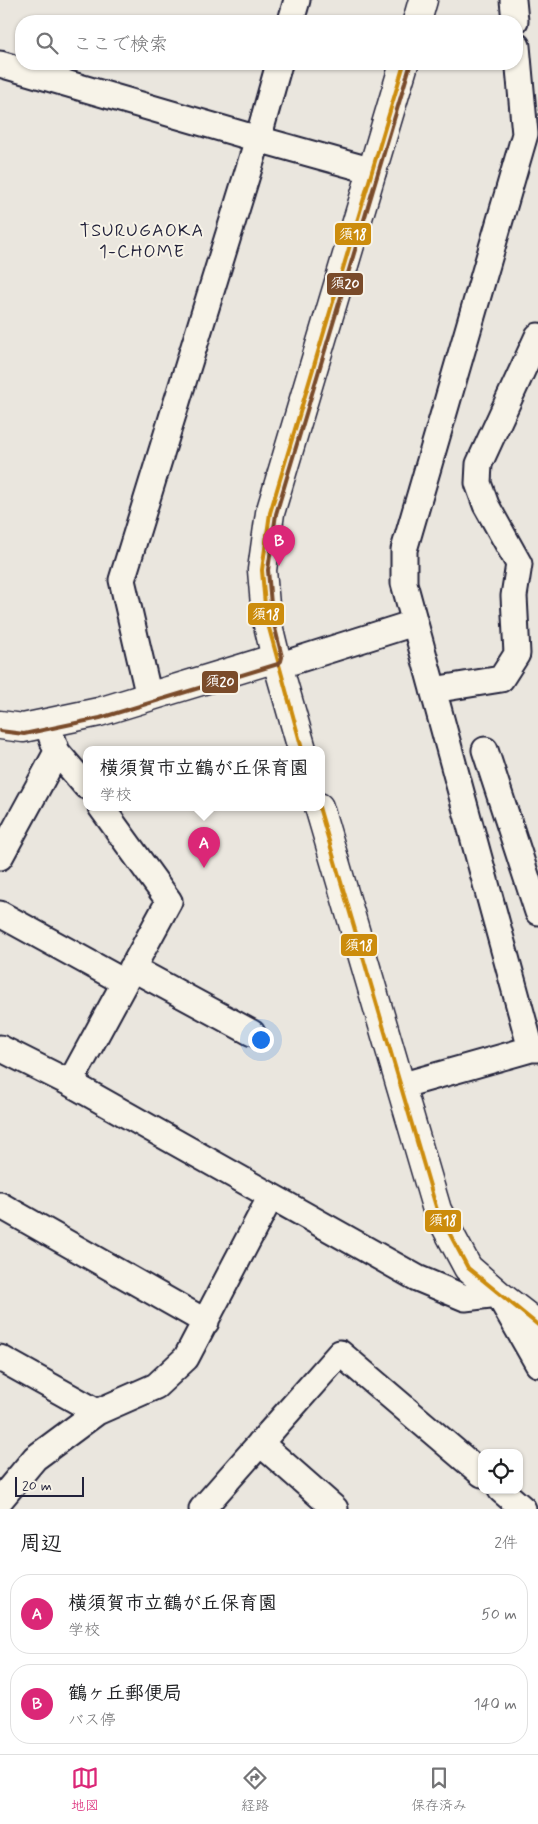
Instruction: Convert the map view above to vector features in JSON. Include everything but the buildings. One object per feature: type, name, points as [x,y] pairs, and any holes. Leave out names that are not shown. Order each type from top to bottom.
[{"type":"street","points":[[293,15],[297,0]]},
{"type":"street","points":[[419,15],[423,0]]},
{"type":"street","points":[[513,0],[514,15]]},
{"type":"street","points":[[0,64],[15,68]]},
{"type":"street","points":[[21,70],[373,171]]},
{"type":"street","points":[[149,697],[122,580],[258,139],[277,70]]},
{"type":"street","points":[[301,746],[266,616],[262,570],[270,513],[402,70]]},
{"type":"street","points":[[400,1086],[535,1049],[404,583],[404,550],[531,137],[521,70]]},
{"type":"street","points":[[433,690],[501,679],[517,654],[514,596],[518,564],[486,504],[478,483],[479,464],[538,336]]},
{"type":"street","points":[[0,725],[23,728],[99,712],[414,623]]},
{"type":"street","points":[[46,724],[57,752],[83,782]]},
{"type":"street","points":[[485,750],[538,912]]},
{"type":"street","points":[[0,857],[57,752]]},
{"type":"street","points":[[70,1083],[169,901],[104,811]]},
{"type":"street","points":[[320,811],[437,1210],[468,1268],[538,1325]]},
{"type":"street","points":[[0,914],[252,1033]]},
{"type":"street","points":[[0,1048],[70,1083],[417,1278],[465,1298],[498,1294]]},
{"type":"street","points":[[0,1500],[35,1458],[97,1412],[156,1386],[186,1358],[271,1196]]},
{"type":"street","points":[[0,1205],[206,1322]]},
{"type":"street","points":[[498,1294],[538,1364]]},
{"type":"street","points":[[202,1509],[340,1353],[478,1471]]},
{"type":"street","points":[[0,1358],[97,1412]]},
{"type":"street","points":[[260,1442],[335,1509]]},
{"type":"street","points":[[505,1494],[522,1509]]},
{"type":"transit line","name":"須18","points":[[301,746],[266,617],[262,570],[270,513],[402,70]]},
{"type":"transit line","name":"須20","points":[[0,731],[24,734],[100,718],[278,664],[281,661],[282,657],[272,616],[268,570],[276,514],[409,70]]},
{"type":"transit line","name":"須18","points":[[320,811],[437,1210],[468,1268],[538,1325]]},
{"type":"place","name":"鶴ヶ丘郵便局","points":[[279,566]]},
{"type":"place","name":"横須賀市立鶴が丘保育園","points":[[204,868]]},
{"type":"district","name":"TSURUGAOKA 1-CHOME","points":[[142,241]]}]
